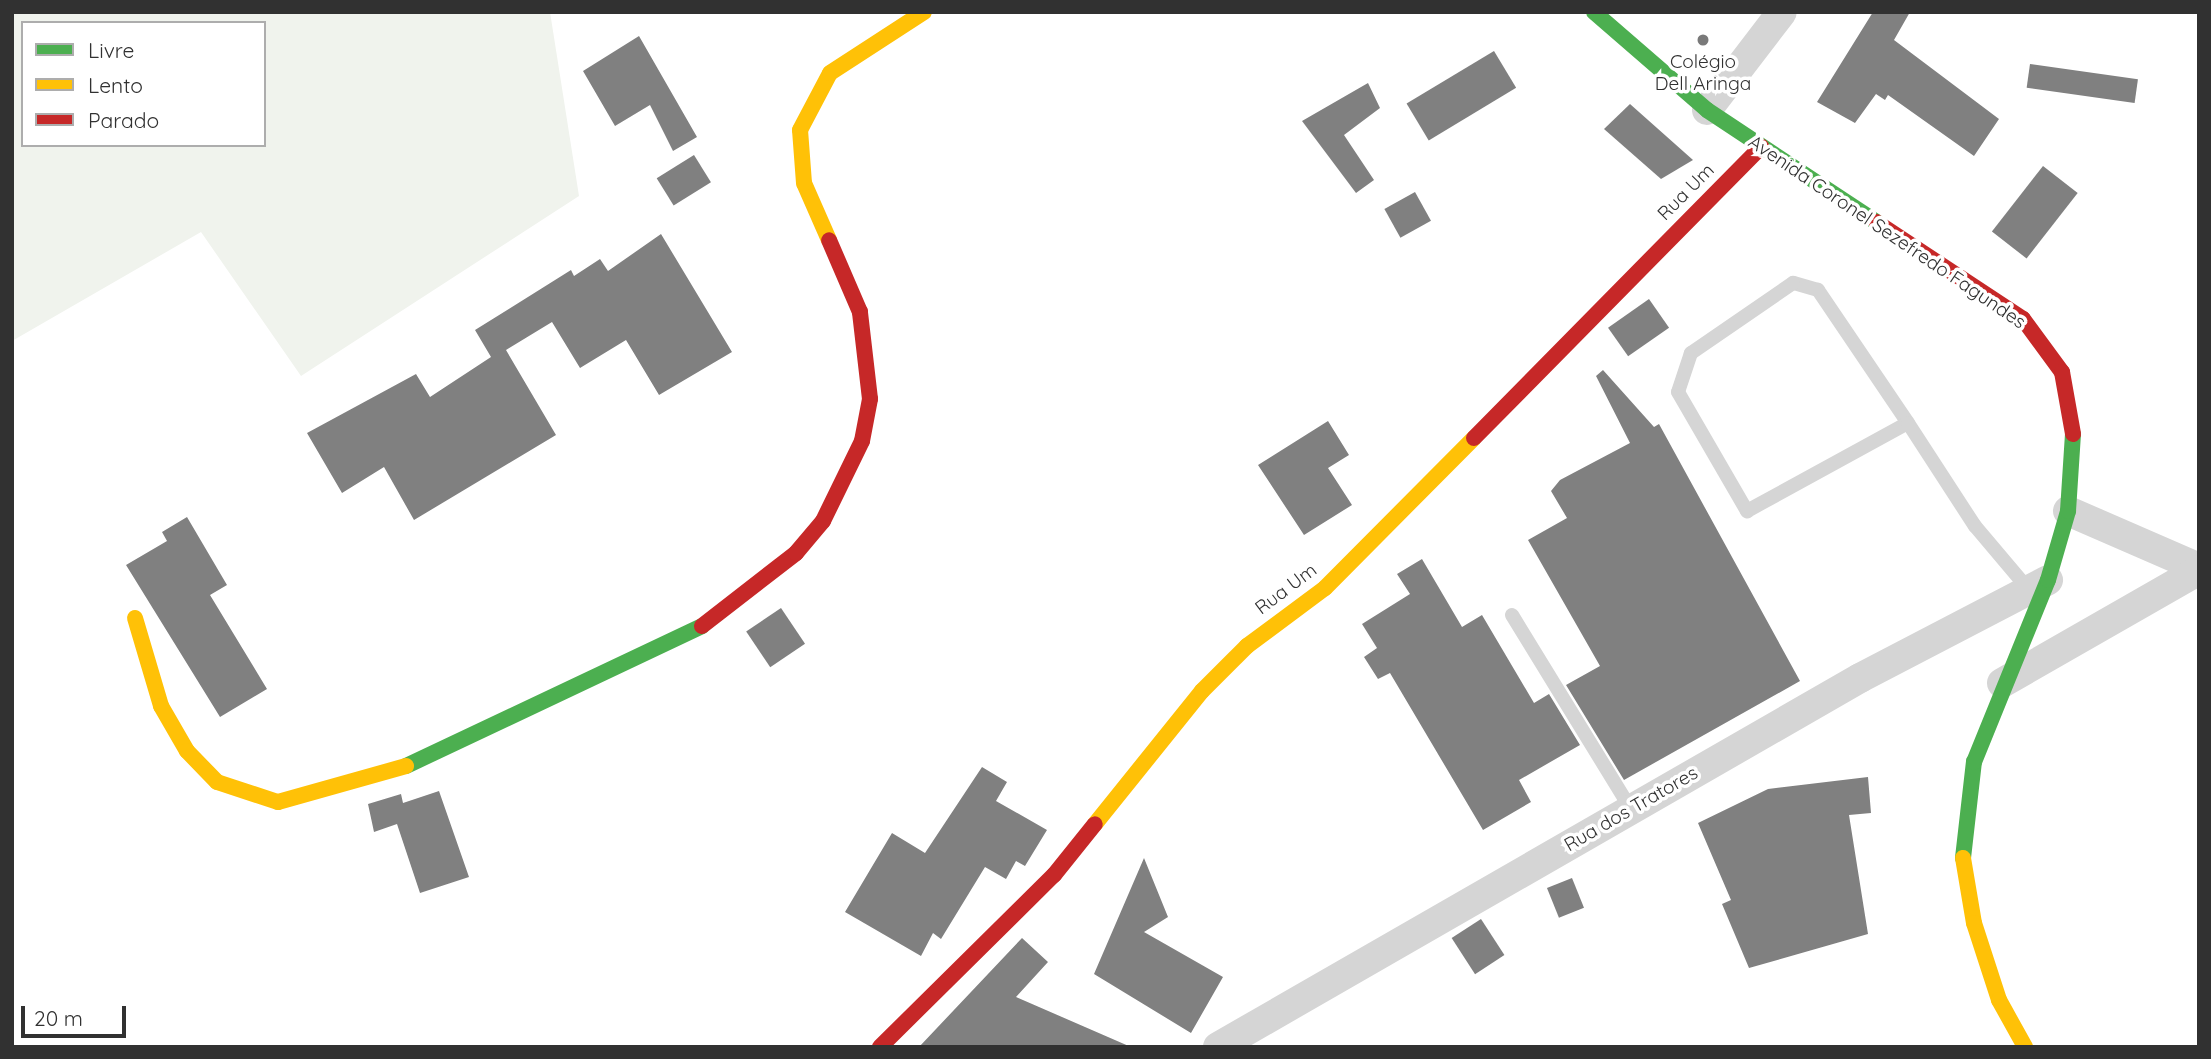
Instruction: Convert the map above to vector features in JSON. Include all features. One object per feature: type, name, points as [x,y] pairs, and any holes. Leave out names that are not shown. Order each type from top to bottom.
[{"type":"street","points":[[135,618],[161,706],[187,751],[217,782],[278,802],[385,776],[703,626],[796,553],[824,522],[862,441],[870,387],[860,312],[804,183],[800,130],[830,73],[924,12]]},
{"type":"street","name":"Avenida Coronel Sezefredo Fagundes","points":[[1594,12],[1707,110],[2023,319],[2043,341],[2062,372],[2073,427],[2068,511],[1974,762],[1963,871],[2000,1000],[2025,1047]]},
{"type":"street","points":[[1707,110],[1782,12]]},
{"type":"street","name":"Rua Um","points":[[880,1047],[1054,875],[1202,691],[1247,646],[1325,589],[1761,147]]},
{"type":"street","points":[[2068,511],[2199,569]]},
{"type":"street","points":[[2002,683],[2199,569]]},
{"type":"street","name":"Rua dos Tratores","points":[[1218,1047],[1860,678],[2039,585]]},
{"type":"lane","points":[[1908,423],[1747,511],[1678,392],[1691,353],[1793,283],[1818,290],[1908,423],[1975,526],[2039,585]]},
{"type":"lane","points":[[1512,615],[1631,809]]},
{"type":"shaded area","points":[[12,12],[550,12],[579,196],[301,376],[201,232],[12,341]]},
{"type":"building","points":[[1873,12],[1910,12],[1894,40],[1999,119],[1974,156],[1888,95],[1885,100],[1876,94],[1855,123],[1817,102]]},
{"type":"building","points":[[639,36],[697,137],[673,151],[650,105],[615,126],[583,71]]},
{"type":"building","points":[[1494,51],[1516,88],[1429,140],[1407,104]]},
{"type":"building","points":[[2030,64],[2138,79],[2135,103],[2027,88]]},
{"type":"building","points":[[1368,83],[1380,108],[1344,135],[1374,180],[1356,193],[1302,121]]},
{"type":"building","points":[[1630,104],[1693,160],[1661,179],[1604,129]]},
{"type":"building","points":[[694,155],[711,182],[674,205],[657,178]]},
{"type":"building","points":[[2043,166],[2078,193],[2027,258],[1992,231]]},
{"type":"building","points":[[1415,192],[1431,221],[1400,238],[1384,209]]},
{"type":"building","points":[[661,234],[732,352],[659,395],[626,340],[580,368],[552,322],[506,350],[556,435],[414,520],[384,467],[342,493],[307,433],[416,374],[430,397],[491,357],[475,330],[571,270],[574,276],[600,259],[608,271]]},
{"type":"building","points":[[1649,299],[1669,328],[1628,356],[1608,328]]},
{"type":"building","points":[[1603,370],[1654,427],[1659,424],[1800,681],[1624,780],[1566,685],[1600,666],[1528,540],[1567,518],[1551,491],[1560,480],[1630,443],[1596,376]]},
{"type":"building","points":[[1328,421],[1349,455],[1328,468],[1352,505],[1304,535],[1258,465]]},
{"type":"building","points":[[187,517],[227,585],[210,595],[267,689],[220,717],[126,565],[167,541],[162,532]]},
{"type":"building","points":[[1422,559],[1462,627],[1482,615],[1534,703],[1549,694],[1580,745],[1519,780],[1531,802],[1483,830],[1390,673],[1378,679],[1364,657],[1377,648],[1362,624],[1410,594],[1397,574]]},
{"type":"building","points":[[781,608],[805,644],[770,667],[746,631]]},
{"type":"building","points":[[982,767],[1007,782],[996,801],[1047,830],[1025,866],[1016,861],[1006,879],[985,867],[941,939],[933,933],[921,956],[845,912],[892,833],[925,853]]},
{"type":"building","points":[[1868,777],[1871,813],[1849,815],[1868,934],[1749,968],[1722,904],[1731,900],[1698,823],[1768,789]]},
{"type":"building","points":[[439,791],[469,877],[420,893],[397,824],[374,832],[368,804],[401,794],[403,803]]},
{"type":"building","points":[[1144,858],[1168,917],[1144,932],[1223,977],[1191,1033],[1094,974]]},
{"type":"building","points":[[1572,878],[1584,908],[1559,918],[1547,888]]},
{"type":"building","points":[[1481,919],[1504,955],[1475,974],[1452,938]]},
{"type":"building","points":[[1022,938],[1048,962],[1016,997],[1131,1047],[919,1047]]},
{"type":"traffic: fast","points":[[1594,12],[1707,110],[1876,222]]},
{"type":"traffic: fast","points":[[1963,858],[1974,762],[2048,580],[2068,511],[2073,434]]},
{"type":"traffic: fast","points":[[406,766],[702,626]]},
{"type":"traffic: slow","points":[[829,240],[804,183],[800,130],[830,73],[924,12]]},
{"type":"traffic: slow","points":[[1095,824],[1202,691],[1247,646],[1325,588],[1474,438]]},
{"type":"traffic: slow","points":[[135,618],[161,706],[187,751],[217,782],[278,802],[406,766]]},
{"type":"traffic: slow","points":[[1963,858],[1974,923],[1999,1000],[2025,1047]]},
{"type":"traffic: jam","points":[[1474,438],[1761,147]]},
{"type":"traffic: jam","points":[[1876,222],[2023,319],[2062,372],[2073,434]]},
{"type":"traffic: jam","points":[[702,626],[796,553],[823,521],[862,441],[870,399],[860,312],[829,240]]},
{"type":"traffic: jam","points":[[880,1047],[1054,875],[1095,824]]},
{"type":"place","name":"Colégio Dell Aringa","points":[[1703,40]]}]
